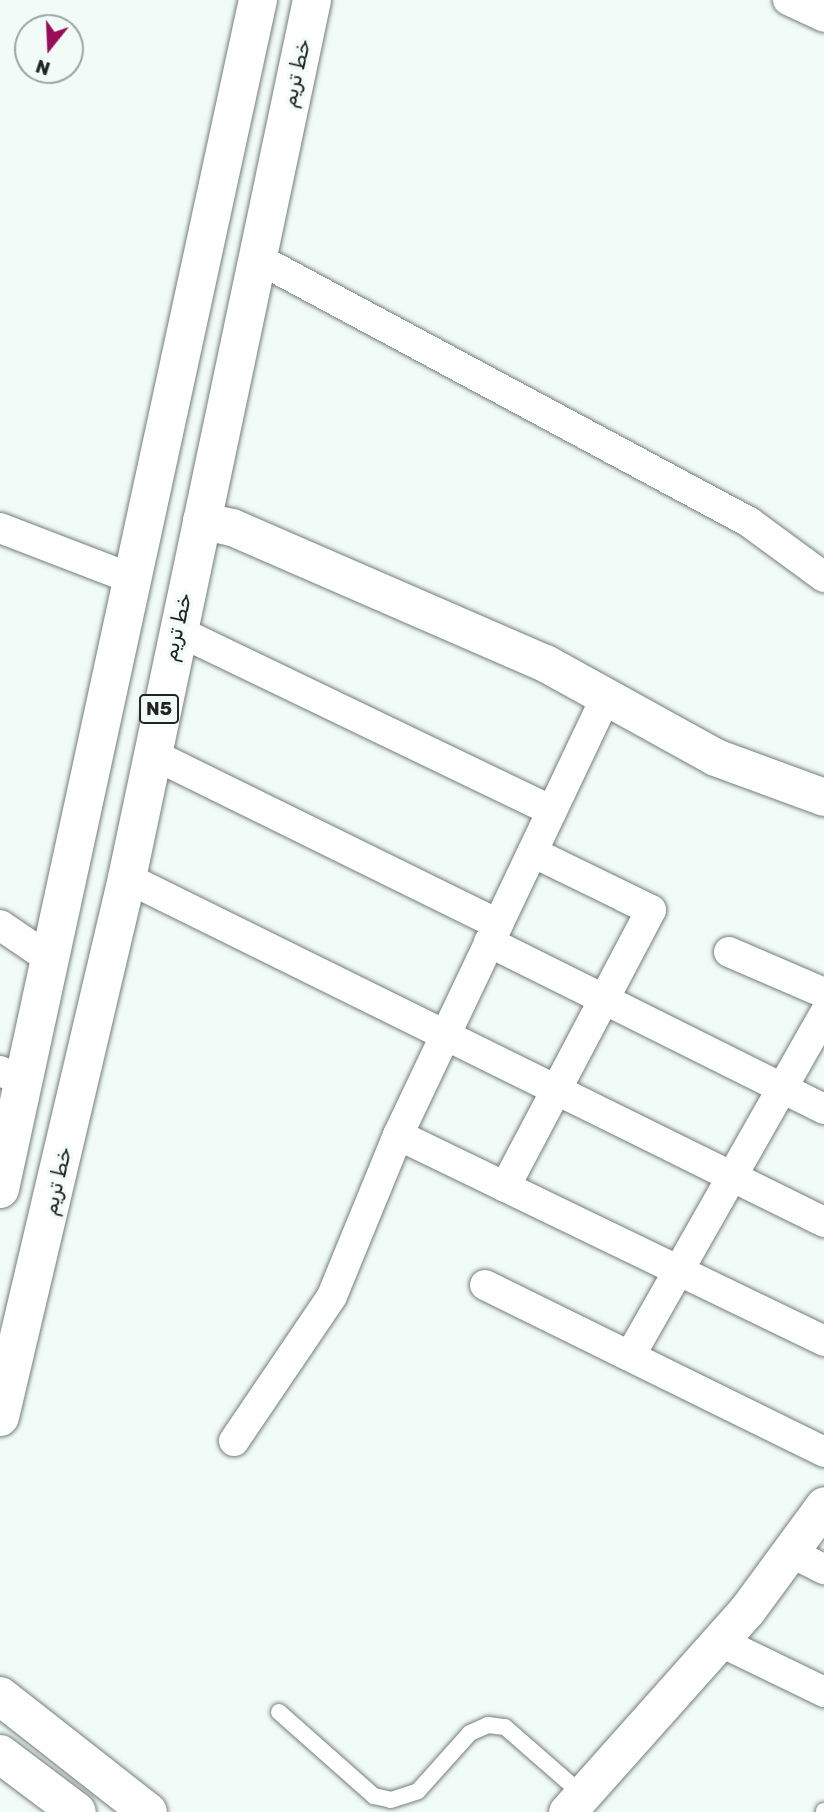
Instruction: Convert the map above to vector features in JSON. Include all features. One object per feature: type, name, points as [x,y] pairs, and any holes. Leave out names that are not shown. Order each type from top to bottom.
[{"type":"main road","name":"N5","points":[[0,1189],[12,1076],[50,959],[258,0]]},
{"type":"main road","name":"خط تريم","points":[[0,1417],[127,878],[149,753],[312,0]]},
{"type":"main road","points":[[0,1696],[148,1812]]},
{"type":"main road","points":[[0,1754],[77,1812]]},
{"type":"street","points":[[788,0],[824,17]]},
{"type":"street","points":[[255,257],[749,522],[824,577]]},
{"type":"street","points":[[201,520],[244,532],[607,695],[715,757],[824,797]]},
{"type":"street","points":[[0,528],[133,579]]},
{"type":"street","points":[[176,630],[552,811]]},
{"type":"street","points":[[233,1441],[332,1296],[398,1135],[607,695]]},
{"type":"street","points":[[149,753],[494,933],[604,999],[824,1109]]},
{"type":"street","points":[[505,1187],[651,910],[532,852]]},
{"type":"street","points":[[127,878],[824,1222]]},
{"type":"street","points":[[0,925],[50,959]]},
{"type":"street","points":[[729,952],[824,993]]},
{"type":"street","points":[[630,1356],[824,1014]]},
{"type":"street","points":[[398,1135],[824,1341]]},
{"type":"street","points":[[485,1285],[824,1452]]},
{"type":"street","points":[[575,1803],[719,1641],[824,1505]]},
{"type":"street","points":[[790,1552],[824,1569]]},
{"type":"street","points":[[719,1641],[824,1692]]},
{"type":"lane","points":[[279,1713],[374,1796],[391,1800],[418,1791],[470,1733],[488,1725],[505,1727],[575,1803]]}]
